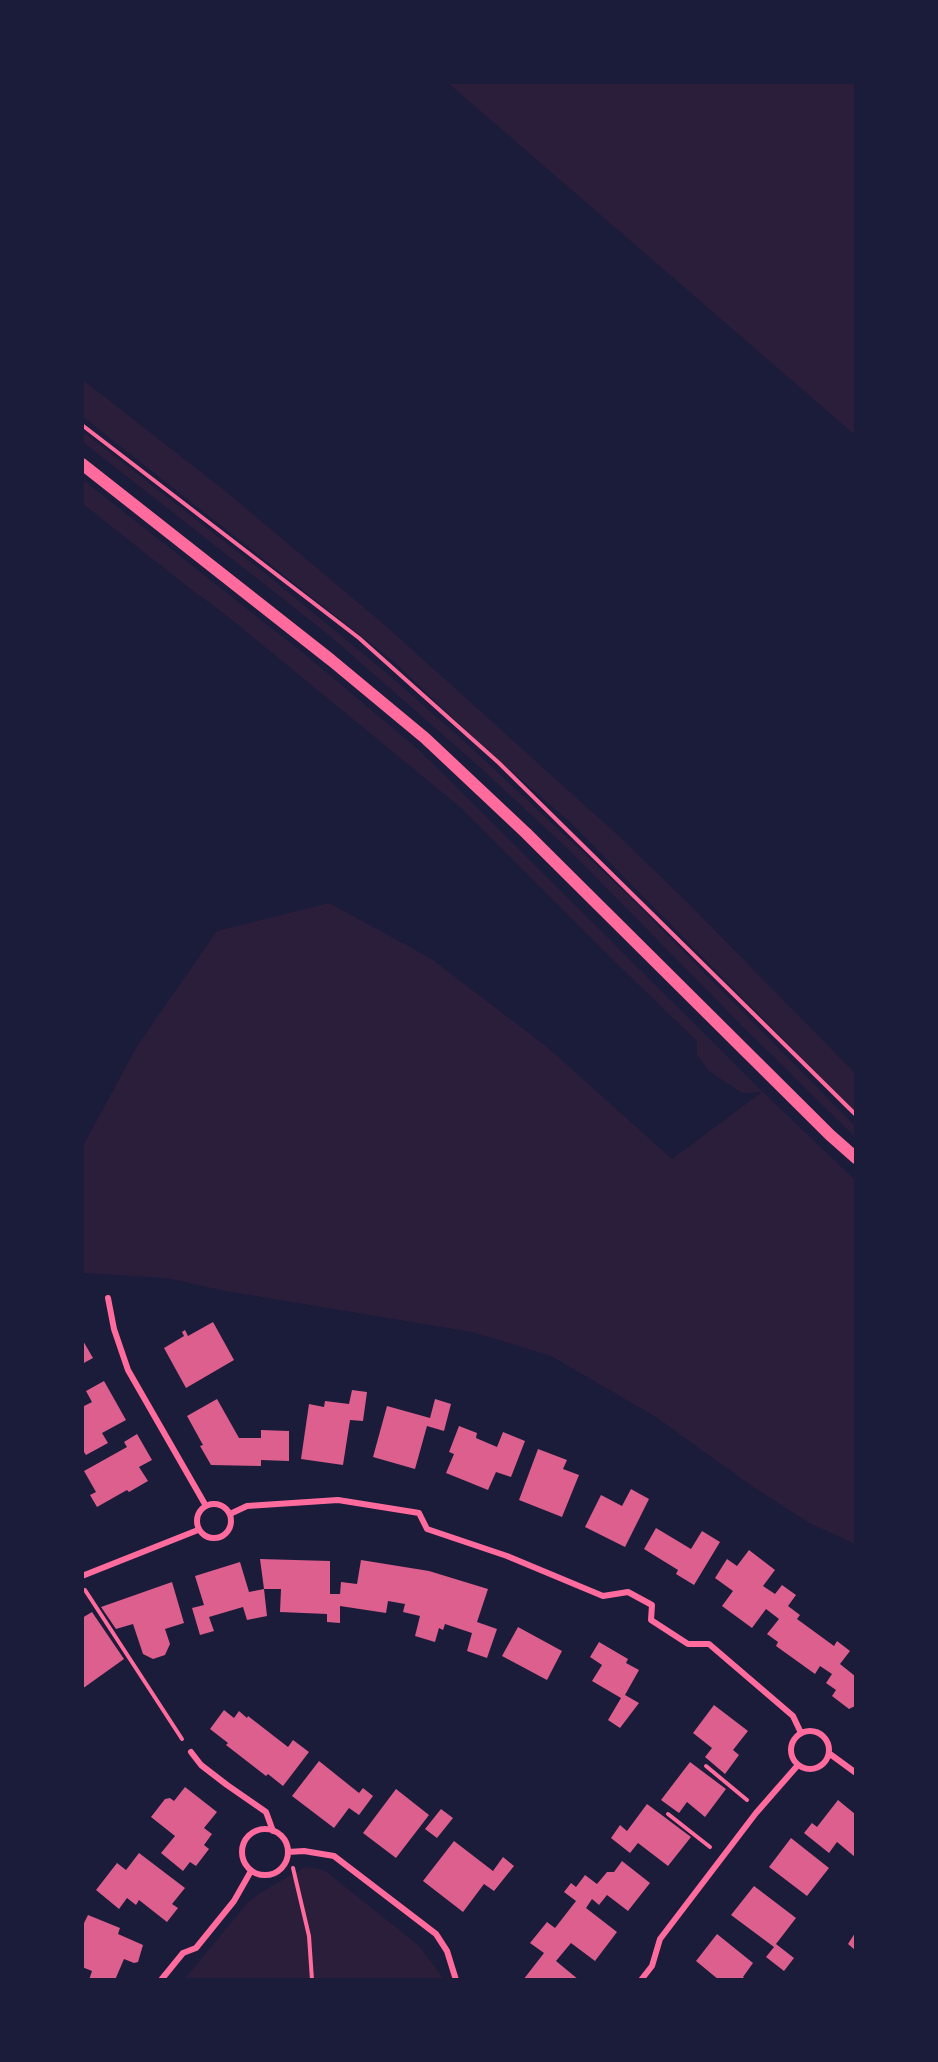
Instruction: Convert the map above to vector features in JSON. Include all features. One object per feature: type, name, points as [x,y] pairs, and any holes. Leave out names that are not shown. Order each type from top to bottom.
[{"type":"main road","points":[[82,464],[331,660],[425,738],[526,833],[855,1158]]},
{"type":"street","points":[[108,1298],[114,1329],[128,1370],[206,1506]]},
{"type":"street","points":[[230,1514],[248,1506],[338,1500],[419,1513],[427,1529],[507,1556],[603,1596],[628,1592],[652,1605],[651,1620],[688,1644],[710,1644],[793,1716],[801,1733]]},
{"type":"street","points":[[219,1505],[230,1514],[231,1523],[228,1531],[221,1537],[213,1539],[204,1536],[198,1530],[196,1521],[199,1512],[206,1506],[219,1505]]},
{"type":"street","points":[[82,1576],[198,1530]]},
{"type":"street","points":[[815,1731],[822,1734],[830,1746],[830,1754],[817,1769],[804,1769],[794,1761],[792,1742],[801,1733],[815,1731]]},
{"type":"street","points":[[191,1752],[209,1772],[266,1812],[273,1831]]},
{"type":"street","points":[[830,1754],[855,1773]]},
{"type":"street","points":[[641,1980],[652,1966],[660,1939],[759,1809],[798,1765]]},
{"type":"street","points":[[273,1831],[284,1839],[288,1856],[283,1867],[276,1872],[260,1875],[246,1864],[243,1846],[255,1832],[273,1831]]},
{"type":"street","points":[[288,1856],[304,1851],[334,1856],[436,1934],[447,1951],[456,1980]]},
{"type":"street","points":[[161,1980],[183,1953],[196,1948],[234,1901],[251,1870]]},
{"type":"path","points":[[82,1587],[191,1752]]},
{"type":"path","points":[[706,1766],[759,1809]]},
{"type":"path","points":[[668,1814],[722,1857]]},
{"type":"path","points":[[288,1856],[293,1866],[309,1936],[312,1980]]},
{"type":"shaded area","points":[[448,83],[855,83],[855,435]]},
{"type":"shaded area","points":[[83,380],[229,494],[387,627],[621,838],[855,1073],[855,1112],[571,823],[485,748],[393,661],[83,417]]},
{"type":"shaded area","points":[[82,431],[266,574],[388,674],[476,752],[628,895],[855,1126],[855,1137],[570,851],[484,771],[329,635],[83,442]]},
{"type":"shaded area","points":[[82,479],[307,656],[419,750],[763,1092],[855,1180],[855,1544],[809,1523],[749,1484],[656,1417],[551,1356],[472,1332],[220,1290],[167,1278],[83,1273],[83,1146],[137,1046],[217,931],[329,903],[430,958],[547,1047],[672,1159],[762,1092],[742,1093],[709,1071],[697,1055],[697,1041],[460,807],[226,615],[83,504]]},
{"type":"shaded area","points":[[306,1867],[324,1870],[418,1945],[444,1979],[184,1980],[248,1902]]},
{"type":"building","points":[[213,1322],[234,1360],[186,1388],[164,1348],[184,1336],[182,1332],[185,1330],[188,1336]]},
{"type":"building","points":[[82,1339],[93,1358],[82,1364]]},
{"type":"building","points":[[104,1381],[126,1420],[102,1433],[108,1443],[86,1455],[82,1449],[82,1407],[92,1402],[86,1391]]},
{"type":"building","points":[[352,1390],[367,1392],[363,1421],[350,1420],[343,1465],[301,1459],[309,1404],[324,1407],[325,1401],[349,1404]]},
{"type":"building","points":[[217,1399],[239,1438],[261,1438],[261,1430],[289,1431],[289,1461],[261,1460],[261,1466],[211,1465],[187,1416]]},
{"type":"building","points":[[435,1399],[451,1404],[444,1431],[427,1426],[415,1469],[373,1457],[387,1406],[430,1418]]},
{"type":"building","points":[[459,1426],[477,1433],[476,1438],[497,1447],[503,1432],[525,1441],[511,1477],[496,1472],[488,1490],[446,1473],[454,1454],[449,1452]]},
{"type":"building","points":[[137,1434],[152,1460],[139,1467],[148,1481],[97,1507],[90,1495],[96,1492],[84,1471],[127,1447],[124,1442]]},
{"type":"building","points":[[538,1449],[567,1460],[563,1469],[579,1475],[562,1517],[519,1500]]},
{"type":"building","points":[[631,1489],[649,1499],[625,1547],[585,1527],[601,1495],[622,1506]]},
{"type":"building","points":[[656,1528],[691,1549],[702,1531],[720,1542],[694,1585],[676,1574],[678,1570],[644,1549]]},
{"type":"building","points":[[749,1550],[775,1570],[763,1586],[775,1594],[782,1585],[796,1595],[788,1606],[800,1615],[797,1619],[834,1646],[837,1641],[850,1651],[840,1664],[855,1676],[855,1706],[849,1709],[832,1696],[836,1690],[826,1683],[832,1674],[820,1666],[815,1674],[776,1646],[778,1642],[767,1634],[779,1619],[766,1609],[752,1628],[722,1606],[733,1591],[715,1578],[727,1559],[737,1566]]},
{"type":"building","points":[[260,1559],[330,1561],[330,1594],[340,1594],[341,1582],[357,1584],[361,1560],[429,1571],[488,1589],[477,1622],[497,1629],[487,1658],[467,1651],[472,1633],[445,1624],[443,1630],[439,1628],[435,1642],[415,1636],[420,1616],[403,1612],[405,1604],[388,1601],[386,1613],[340,1606],[340,1623],[327,1622],[327,1614],[280,1612],[281,1589],[264,1589]]},
{"type":"building","points":[[240,1562],[249,1592],[264,1589],[267,1616],[247,1620],[243,1607],[209,1617],[214,1631],[200,1635],[192,1608],[204,1605],[195,1576]]},
{"type":"building","points":[[172,1582],[184,1623],[165,1629],[170,1644],[165,1655],[153,1659],[143,1654],[133,1624],[116,1629],[101,1607]]},
{"type":"building","points":[[92,1612],[124,1659],[82,1689],[82,1618]]},
{"type":"building","points":[[518,1627],[562,1651],[547,1680],[502,1656]]},
{"type":"building","points":[[599,1642],[628,1659],[626,1663],[639,1670],[625,1695],[639,1703],[620,1728],[608,1720],[621,1698],[592,1681],[602,1665],[590,1657]]},
{"type":"building","points":[[714,1705],[748,1731],[733,1750],[739,1755],[725,1774],[705,1757],[712,1748],[693,1733]]},
{"type":"building","points":[[224,1710],[234,1718],[239,1711],[288,1747],[293,1740],[309,1752],[283,1786],[268,1774],[266,1776],[226,1745],[228,1743],[210,1729]]},
{"type":"building","points":[[319,1761],[359,1793],[363,1788],[373,1796],[359,1815],[349,1808],[334,1828],[292,1796]]},
{"type":"building","points":[[690,1762],[726,1789],[705,1817],[687,1802],[679,1813],[661,1800]]},
{"type":"building","points":[[185,1787],[217,1812],[204,1828],[212,1834],[204,1845],[209,1849],[196,1866],[190,1862],[183,1871],[161,1853],[175,1836],[151,1817],[165,1799],[170,1798],[174,1801]]},
{"type":"building","points":[[396,1789],[429,1815],[396,1858],[363,1833]]},
{"type":"building","points":[[838,1800],[855,1814],[855,1857],[837,1842],[829,1853],[804,1833],[812,1823],[817,1827]]},
{"type":"building","points":[[647,1804],[691,1837],[668,1866],[638,1843],[630,1853],[611,1838],[620,1825],[627,1831]]},
{"type":"building","points":[[441,1809],[453,1818],[437,1838],[425,1829]]},
{"type":"building","points":[[791,1838],[829,1868],[807,1896],[769,1867]]},
{"type":"building","points":[[454,1841],[493,1871],[503,1857],[514,1866],[494,1891],[484,1884],[463,1912],[423,1881]]},
{"type":"building","points":[[139,1853],[185,1888],[172,1904],[178,1908],[167,1922],[139,1900],[136,1905],[127,1898],[119,1909],[96,1890],[117,1863],[126,1870]]},
{"type":"building","points":[[622,1861],[650,1883],[628,1911],[607,1895],[599,1905],[592,1899],[586,1908],[617,1932],[595,1961],[571,1943],[556,1961],[579,1980],[523,1980],[544,1953],[530,1943],[547,1922],[555,1928],[576,1901],[564,1892],[571,1883],[576,1887],[585,1875],[597,1884],[607,1872],[614,1872]]},
{"type":"building","points":[[754,1886],[796,1918],[776,1944],[794,1958],[784,1971],[766,1957],[774,1947],[731,1915]]},
{"type":"building","points":[[88,1915],[120,1928],[118,1934],[143,1945],[138,1962],[134,1963],[124,1959],[115,1980],[89,1980],[92,1971],[82,1967],[82,1927]]},
{"type":"building","points":[[855,1933],[855,1950],[848,1944]]},
{"type":"building","points":[[717,1934],[753,1963],[743,1977],[746,1980],[719,1980],[696,1961]]}]
